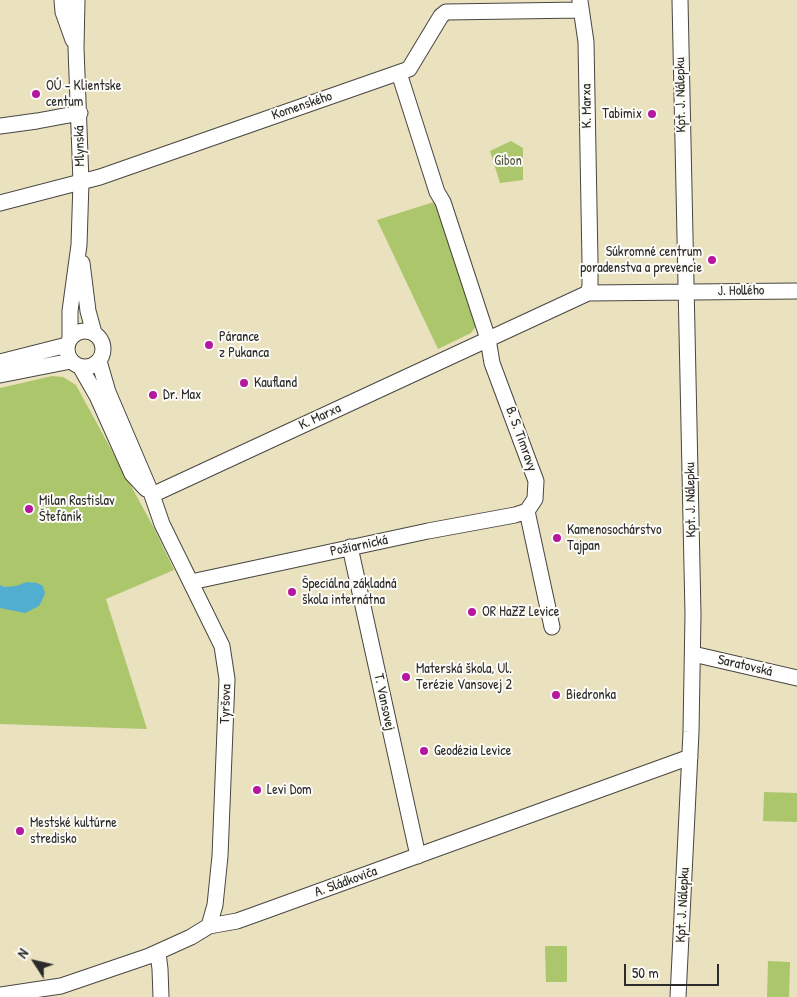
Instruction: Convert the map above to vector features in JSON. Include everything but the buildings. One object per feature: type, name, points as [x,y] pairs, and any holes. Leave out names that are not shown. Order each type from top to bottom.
[{"type":"street","name":"Mlynská","points":[[62,0],[63,12],[76,48]]},
{"type":"street","name":"Mlynská","points":[[68,342],[79,244],[81,182],[80,113],[76,48],[77,0]]},
{"type":"street","name":"Kpt. J. Nálepku","points":[[678,997],[690,757],[693,654],[679,1]]},
{"type":"street","name":"K. Marxa","points":[[580,5],[586,42],[590,262],[590,286],[588,293]]},
{"type":"street","name":"Komenského","points":[[0,203],[81,182],[409,69],[441,16],[446,12],[580,5]]},
{"type":"street","points":[[399,73],[437,192],[443,202],[488,339]]},
{"type":"street","points":[[0,126],[80,113]]},
{"type":"street","name":"Mlynská","points":[[79,244],[88,311],[94,333]]},
{"type":"street","name":"J. Hollého","points":[[685,292],[797,291]]},
{"type":"street","name":"K. Marxa","points":[[152,495],[588,293],[685,292]]},
{"type":"street","points":[[0,362],[68,342],[77,332],[86,331],[94,333],[102,342],[104,348],[103,354],[94,366],[76,364],[0,375]]},
{"type":"street","name":"B. S. Timravy","points":[[488,339],[492,363],[536,481],[535,499],[527,511]]},
{"type":"street","points":[[68,342],[67,354],[76,364]]},
{"type":"street","name":"Tyršova","points":[[99,361],[108,392],[152,495],[162,524],[222,646],[227,679],[220,856],[215,905],[209,926]]},
{"type":"street","name":"Tyršova","points":[[76,364],[97,396],[132,474],[152,495]]},
{"type":"street","points":[[527,511],[552,627]]},
{"type":"street","name":"Požiarnická","points":[[191,582],[527,511]]},
{"type":"street","name":"T. Vansovej","points":[[350,547],[418,856]]},
{"type":"street","name":"Saratovská","points":[[693,654],[797,678]]},
{"type":"street","name":"A. Sládkoviča","points":[[0,995],[61,986],[153,954],[191,937],[209,926],[237,921],[690,757]]},
{"type":"street","points":[[153,954],[160,969],[161,997]]},
{"type":"green space","name":"Gibon","points":[[511,141],[523,148],[523,180],[500,183],[490,151]]},
{"type":"green space","points":[[437,201],[476,317],[476,326],[471,333],[438,349],[377,220]]},
{"type":"green space","points":[[52,376],[63,377],[76,385],[154,528],[174,570],[106,599],[147,729],[0,724],[0,388]]},
{"type":"green space","points":[[764,792],[797,793],[797,822],[763,821]]},
{"type":"green space","points":[[545,946],[567,946],[567,982],[546,982]]},
{"type":"green space","points":[[768,961],[790,962],[789,997],[767,997]]},
{"type":"water","points":[[27,582],[43,586],[45,594],[39,606],[25,613],[0,608],[0,585],[4,587],[16,586]]},
{"type":"place","name":"OÚ - Klientske centum","points":[[36,94]]},
{"type":"place","name":"Tabimix","points":[[652,114]]},
{"type":"place","name":"Súkromné centrum poradenstva a prevencie","points":[[712,260]]},
{"type":"place","name":"Párance z Pukanca","points":[[209,345]]},
{"type":"place","name":"Kaufland","points":[[244,383]]},
{"type":"place","name":"Dr. Max","points":[[153,395]]},
{"type":"place","name":"Milan Rastislav Štefánik","points":[[29,509]]},
{"type":"place","name":"Kamenosochárstvo Tajpan","points":[[557,538]]},
{"type":"place","name":"Špeciálna základná škola internátna","points":[[292,592]]},
{"type":"place","name":"OR HaZZ Levice","points":[[472,612]]},
{"type":"place","name":"Materská škola, Ul. Terézie Vansovej 2","points":[[406,677]]},
{"type":"place","name":"Biedronka","points":[[556,695]]},
{"type":"place","name":"Geodézia Levice","points":[[424,751]]},
{"type":"place","name":"Levi Dom","points":[[257,790]]},
{"type":"place","name":"Mestské kultúrne stredisko","points":[[20,831]]}]
